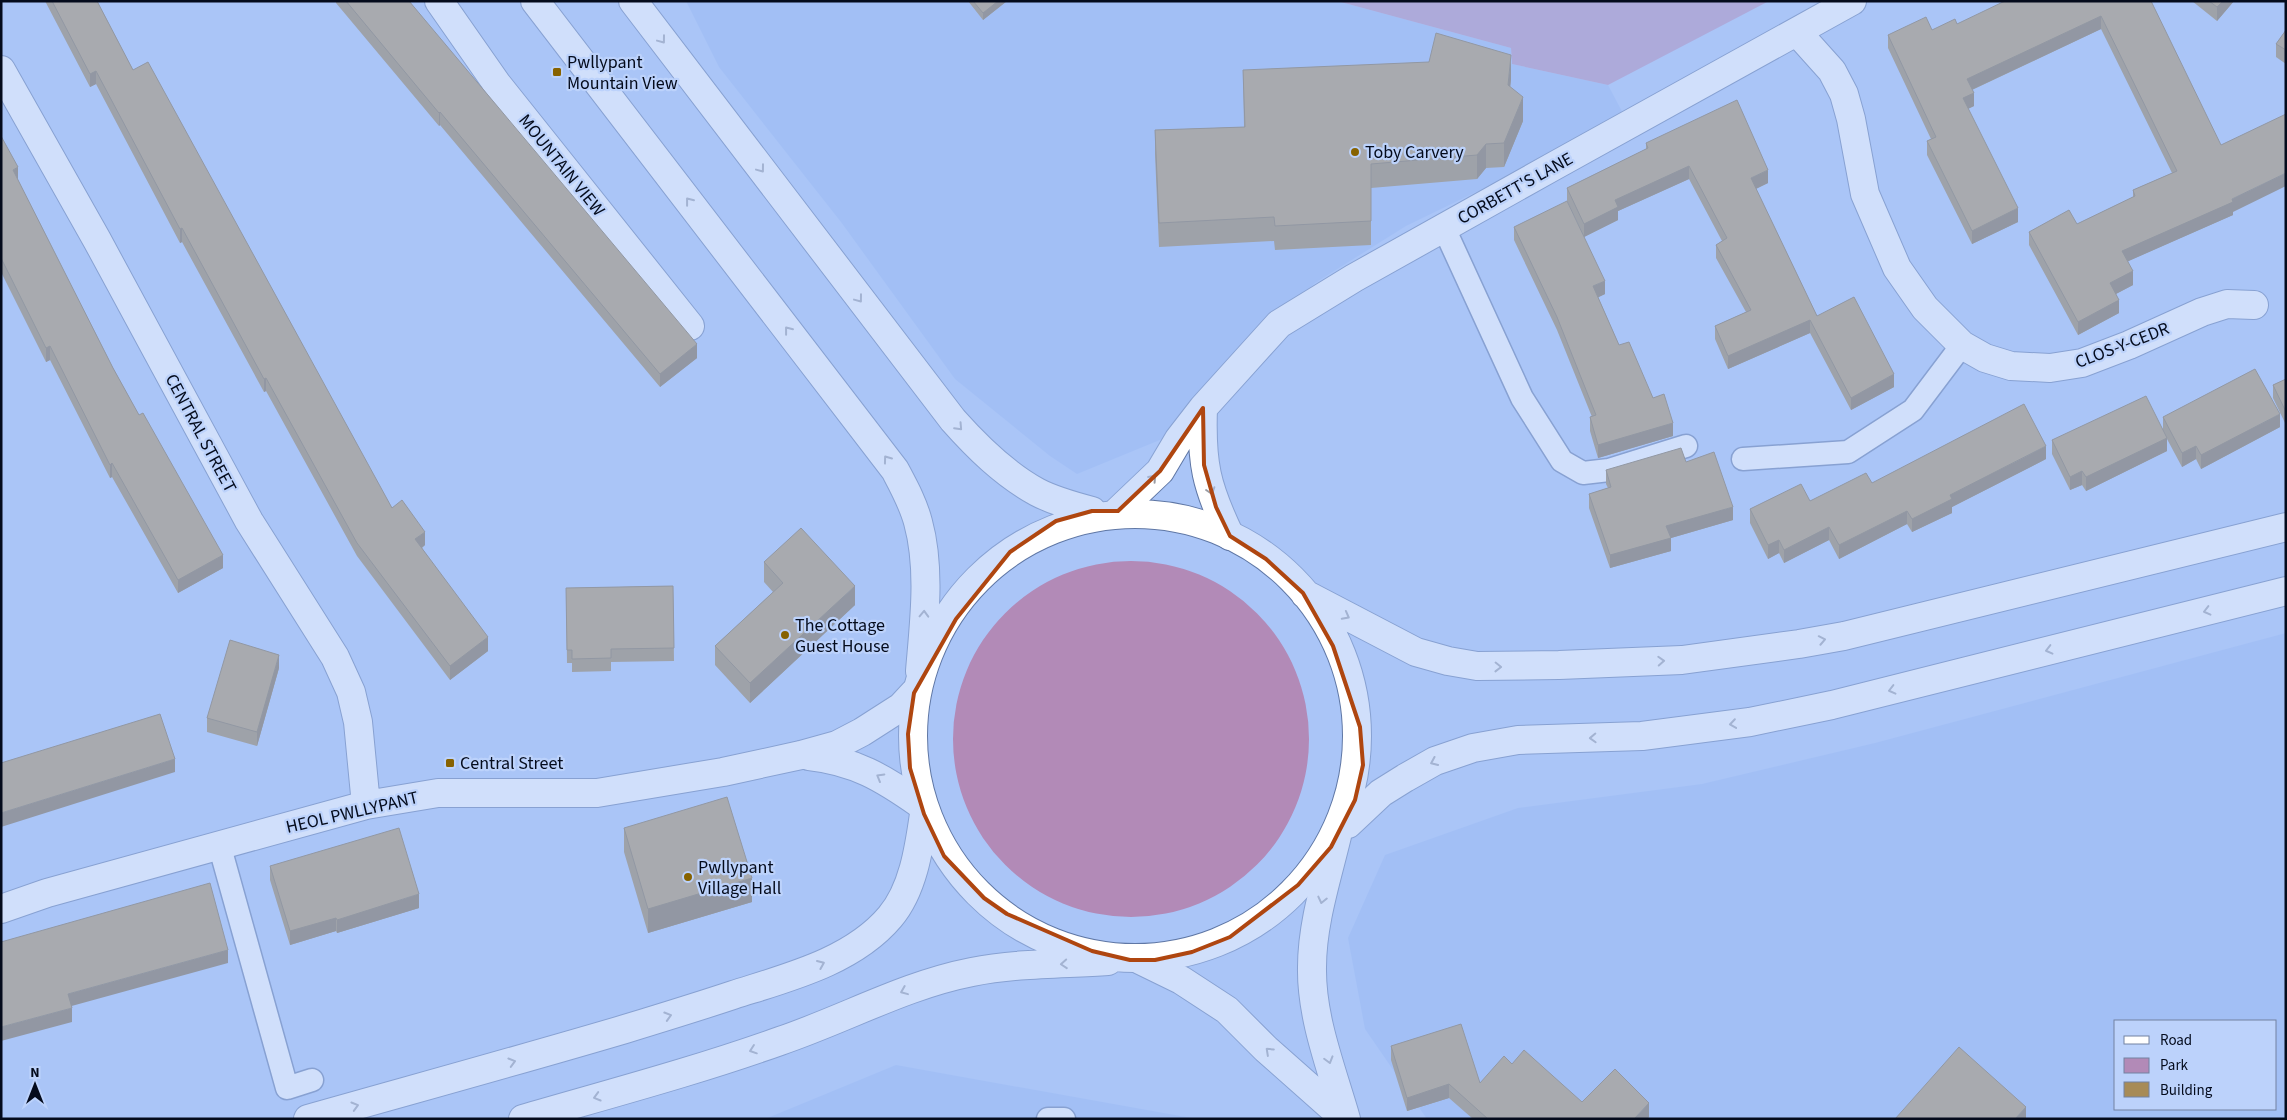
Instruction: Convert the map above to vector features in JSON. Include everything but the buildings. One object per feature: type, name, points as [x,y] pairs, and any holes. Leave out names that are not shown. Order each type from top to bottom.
[{"type":"main road","name":"MOUNTAIN VIEW","points":[[438,1],[497,84],[690,326]]},
{"type":"main road","points":[[536,1],[894,470],[913,506],[922,541],[924,614],[916,686],[909,718],[908,751],[910,768],[922,809],[944,856],[955,870],[984,898],[1020,921],[1048,935],[1092,951],[1135,960],[1182,980],[1226,1010],[1266,1049],[1345,1119]]},
{"type":"main road","points":[[633,1],[953,420],[982,451],[1026,485],[1049,497],[1105,511],[1180,518],[1230,536],[1266,558],[1303,593],[1316,613],[1338,658],[1353,697],[1360,727],[1363,765],[1355,800],[1339,833],[1316,925],[1312,968],[1321,1030],[1345,1119]]},
{"type":"main road","name":"CORBETT'S LANE","points":[[1105,511],[1160,471],[1179,439],[1203,408],[1279,324],[1444,228],[1852,1]]},
{"type":"main road","name":"CLOS-Y-CEDR","points":[[1797,32],[1832,71],[1844,94],[1851,119],[1865,194],[1897,268],[1926,308],[1962,346],[1985,358],[2011,366],[2050,368],[2082,363],[2129,345],[2202,312],[2227,304],[2254,305]]},
{"type":"main road","name":"CENTRAL STREET","points":[[1,70],[97,240],[249,521],[336,657],[352,692],[366,805]]},
{"type":"main road","points":[[1203,408],[1203,451],[1206,476],[1216,507],[1230,536]]},
{"type":"main road","points":[[916,686],[956,619],[1010,552],[1032,535],[1056,521],[1105,511]]},
{"type":"main road","points":[[1303,593],[1416,652],[1448,661],[1477,666],[1508,667],[1682,660],[1844,636],[2286,527]]},
{"type":"main road","points":[[523,1119],[722,1061],[833,1022],[906,990],[940,979],[980,970],[1167,958],[1198,950],[1230,937],[1248,926],[1298,885],[1339,833],[1381,793],[1436,762],[1473,748],[1518,740],[1642,736],[1776,716],[1832,705],[2286,591]]},
{"type":"main road","name":"HEOL PWLLYPANT","points":[[1,909],[47,893],[366,805],[438,793],[597,792],[724,772],[801,755],[837,744],[862,732],[895,711],[916,686]]},
{"type":"main road","name":"HEOL PWLLYPANT","points":[[801,755],[839,761],[864,769],[922,809]]},
{"type":"main road","points":[[308,1119],[666,1016],[789,977],[828,961],[855,946],[877,930],[890,917],[899,904],[914,868],[922,809]]},
{"type":"lane","points":[[1444,228],[1522,398],[1562,461],[1583,473],[1609,470],[1686,446]]},
{"type":"lane","points":[[1744,459],[1848,452],[1913,410],[1962,346]]},
{"type":"lane","points":[[219,844],[288,1088],[312,1080]]},
{"type":"lane","points":[[1048,1119],[1064,1119]]},
{"type":"highlighted area","points":[[1203,408],[1204,465],[1216,507],[1230,536],[1266,559],[1303,593],[1333,646],[1360,727],[1363,765],[1355,800],[1331,847],[1298,885],[1230,937],[1192,952],[1155,960],[1130,960],[1092,951],[1007,914],[984,898],[944,856],[924,814],[910,768],[908,734],[914,693],[956,619],[1010,552],[1056,521],[1092,511],[1118,511],[1160,471]]},
{"type":"shaded area","points":[[686,1],[1337,1],[1511,48],[1512,64],[1608,85],[1626,119],[1406,226],[1315,283],[1222,373],[1172,435],[1077,474],[1050,456],[955,379],[841,222],[719,67]]},
{"type":"shaded area","points":[[2286,633],[2286,1119],[1427,1119],[1365,1029],[1348,938],[1385,855],[1518,808],[1702,784],[1875,743]]},
{"type":"shaded area","points":[[896,1065],[1197,1119],[765,1119]]},
{"type":"green space","points":[[1337,1],[1769,1],[1608,85],[1512,64],[1511,48]]},
{"type":"green space","points":[[1131,561],[1166,565],[1199,575],[1230,591],[1257,613],[1279,640],[1295,671],[1305,704],[1309,739],[1305,774],[1295,807],[1279,838],[1257,865],[1230,887],[1199,903],[1166,913],[1131,917],[1096,913],[1063,903],[1032,887],[1005,865],[983,838],[967,807],[957,774],[953,739],[957,704],[967,671],[983,640],[1005,613],[1032,591],[1063,575],[1096,565]]},
{"type":"place","name":"Pwllypant Mountain View","points":[[557,72]]},
{"type":"place","name":"Toby Carvery","points":[[1355,152]]},
{"type":"place","name":"The Cottage Guest House","points":[[785,635]]},
{"type":"place","name":"Central Street","points":[[450,763]]},
{"type":"place","name":"Pwllypant Village Hall","points":[[688,877]]}]
